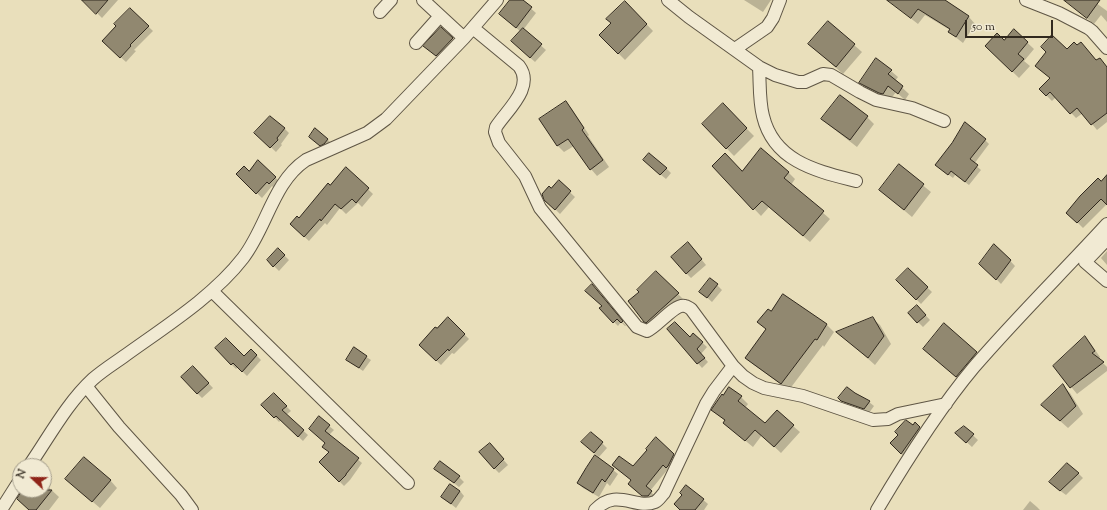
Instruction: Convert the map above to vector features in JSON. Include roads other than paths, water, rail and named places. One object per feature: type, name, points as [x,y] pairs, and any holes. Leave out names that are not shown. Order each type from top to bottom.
[{"type":"street","points":[[380,12],[391,0]]},
{"type":"street","points":[[423,0],[464,38]]},
{"type":"street","points":[[34,458],[71,403],[94,378],[212,291],[232,272],[245,255],[276,196],[295,168],[306,160],[367,133],[386,120],[464,38],[497,0]]},
{"type":"street","points":[[668,0],[689,17],[759,67],[775,75],[798,82],[805,82],[823,74],[831,75],[876,100],[912,108],[944,121]]},
{"type":"street","points":[[735,49],[767,28],[773,18],[780,0]]},
{"type":"street","points":[[1026,0],[1059,13],[1088,28],[1107,48]]},
{"type":"street","points":[[416,43],[440,16]]},
{"type":"street","points":[[472,28],[519,66],[523,72],[524,79],[520,94],[500,122],[495,132],[499,144],[525,176],[540,208],[637,327],[647,331],[652,329],[674,309],[680,305],[685,305],[691,309],[733,366],[752,383],[764,388],[803,396],[873,420],[888,419],[898,414],[946,404]]},
{"type":"street","points":[[759,67],[762,116],[772,138],[782,150],[794,160],[806,166],[856,181]]},
{"type":"street","points":[[877,510],[906,462],[946,404],[974,368],[1029,306],[1107,224]]},
{"type":"street","points":[[1107,238],[1085,262],[1107,281]]},
{"type":"street","points":[[212,291],[408,483]]},
{"type":"street","points":[[595,510],[600,505],[610,500],[622,499],[646,504],[658,500],[664,493],[706,404],[733,366]]},
{"type":"street","points":[[86,386],[119,427],[181,495],[192,510]]},
{"type":"street","points":[[1,510],[12,493]]}]
